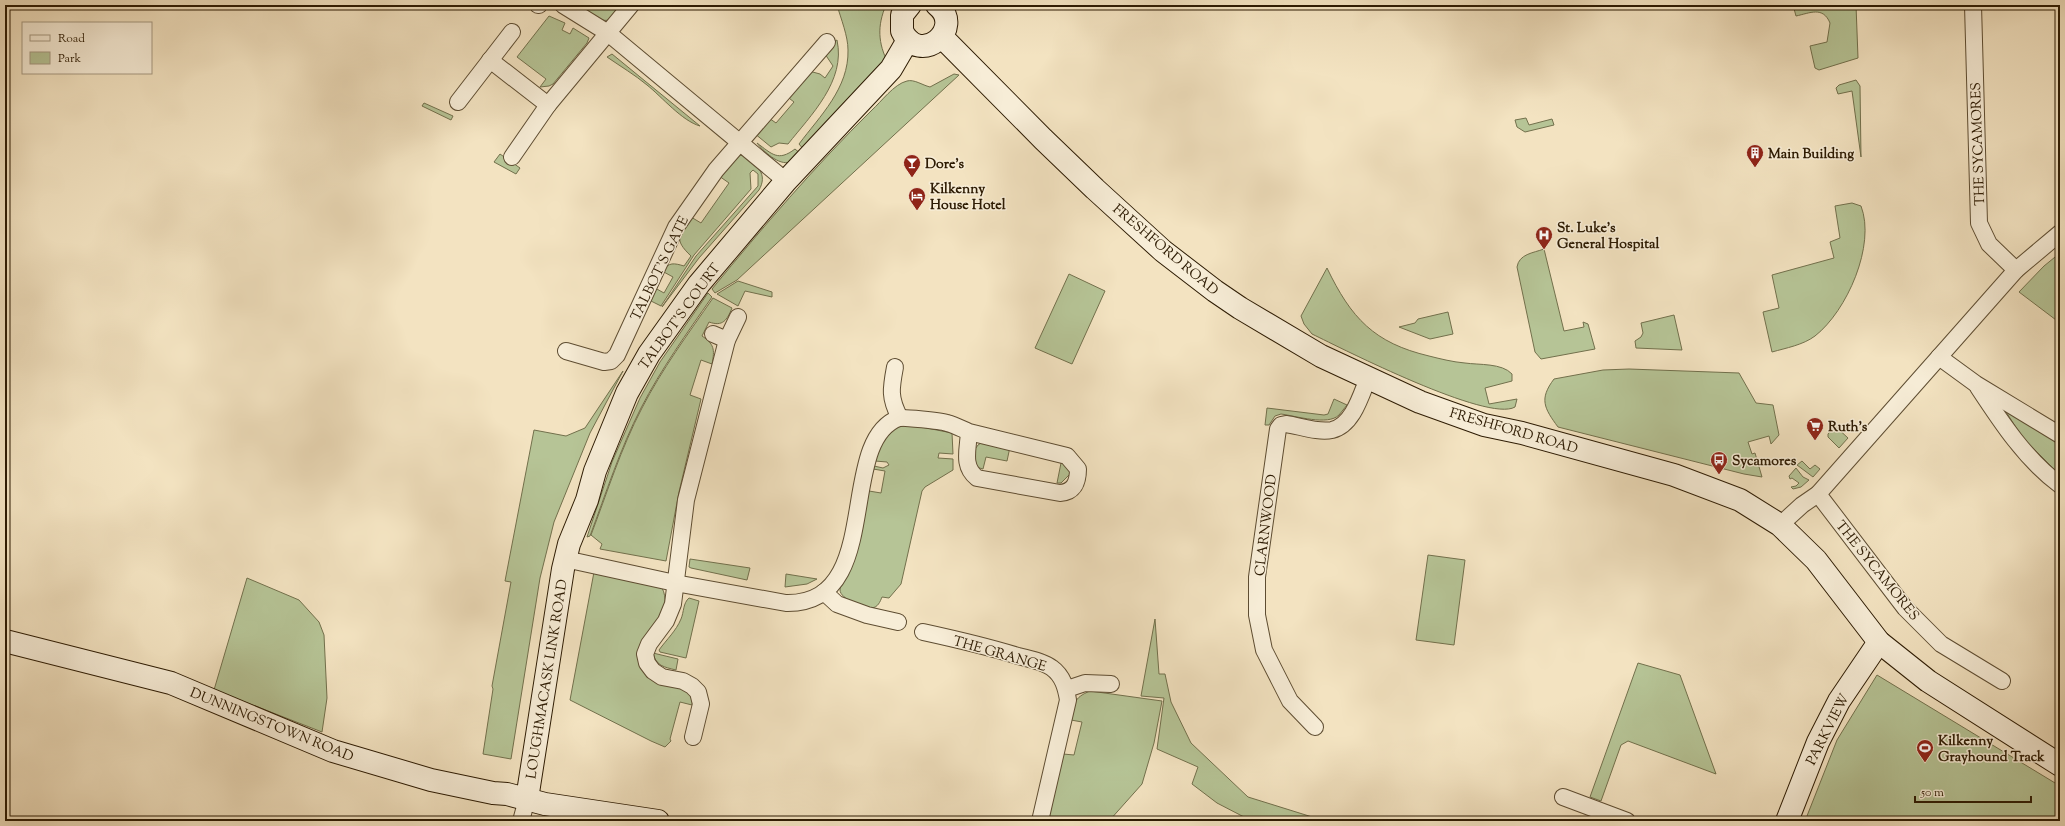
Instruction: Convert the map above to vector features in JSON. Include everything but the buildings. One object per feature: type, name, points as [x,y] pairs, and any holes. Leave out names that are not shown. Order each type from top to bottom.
[{"type":"street","points":[[563,5],[608,33],[740,141],[786,181]]},
{"type":"street","points":[[512,157],[548,105],[631,5]]},
{"type":"street","points":[[910,5],[902,14],[902,31],[912,43],[923,46],[933,44],[942,37],[946,21],[942,11],[937,5]]},
{"type":"street","name":"THE SYCAMORES","points":[[1973,5],[1979,223],[1989,244],[2016,270]]},
{"type":"street","points":[[458,102],[512,32]]},
{"type":"street","name":"FRESHFORD ROAD","points":[[942,37],[1055,152],[1163,251],[1215,291],[1240,308],[1321,356],[1420,402],[1484,425],[1522,433],[1651,468],[1710,487],[1740,500],[1780,525],[1816,560],[1879,642],[1928,681],[2060,765]]},
{"type":"street","name":"TALBOT'S COURT","points":[[565,559],[569,544],[587,500],[595,471],[627,393],[645,360],[699,284],[786,181],[891,69],[908,40]]},
{"type":"street","name":"TALBOT'S GATE","points":[[566,351],[604,362],[611,361],[617,355],[676,227],[716,170],[827,42]]},
{"type":"street","points":[[490,60],[548,105]]},
{"type":"street","points":[[1780,525],[1802,505],[1818,494],[2016,270],[2060,233]]},
{"type":"street","points":[[693,737],[700,704],[698,692],[692,686],[683,681],[662,677],[653,671],[647,664],[645,654],[649,644],[666,622],[673,604],[686,500],[720,337],[738,316]]},
{"type":"street","points":[[1939,357],[1976,384],[2060,435]]},
{"type":"street","points":[[895,367],[891,390],[893,406],[900,418]]},
{"type":"street","name":"CLARNWOOD","points":[[1315,727],[1290,701],[1264,650],[1257,615],[1257,577],[1278,429],[1281,425],[1286,424],[1319,430],[1332,430],[1341,425],[1358,403],[1368,378]]},
{"type":"street","points":[[1976,384],[1995,413],[2023,450],[2050,478],[2060,485]]},
{"type":"street","points":[[565,559],[675,583],[786,603],[799,603],[814,599],[834,583],[841,573],[855,527],[870,452],[877,437],[886,426],[900,418],[947,423],[969,432],[1067,456],[1078,469],[1078,478],[1074,488],[1067,493],[1060,493],[977,478],[970,472],[967,466],[969,432]]},
{"type":"street","name":"THE SYCAMORES","points":[[1818,494],[1910,613],[1942,644],[2002,681]]},
{"type":"street","name":"LOUGHMACASK LINK ROAD","points":[[527,799],[565,559]]},
{"type":"street","points":[[824,592],[836,604],[867,615],[891,616]]},
{"type":"street","name":"THE GRANGE","points":[[923,632],[981,645],[1037,661],[1052,668],[1061,676],[1067,689]]},
{"type":"street","name":"DUNNINGSTOWN ROAD","points":[[5,641],[171,683],[333,751],[431,780],[493,793],[507,794],[545,804],[658,821]]},
{"type":"street","name":"PARKVIEW","points":[[1787,821],[1818,742],[1839,701],[1879,642]]},
{"type":"street","points":[[1040,821],[1068,700],[1067,689],[1085,683],[1111,684]]},
{"type":"street","points":[[1563,797],[1627,821]]},
{"type":"street","points":[[521,821],[527,799]]},
{"type":"green space","points":[[577,5],[624,5],[613,18],[603,20],[598,19]]},
{"type":"green space","points":[[837,5],[886,5],[881,20],[880,34],[882,48],[888,63],[804,150],[799,144],[832,101],[844,77],[847,64],[847,39]]},
{"type":"green space","points":[[1793,5],[1856,5],[1858,58],[1819,70],[1815,68],[1810,46],[1827,42],[1830,23],[1824,14],[1816,12],[1796,16]]},
{"type":"green space","points":[[549,16],[565,23],[562,30],[570,34],[573,28],[589,38],[587,43],[553,84],[540,87],[546,79],[517,57]]},
{"type":"green space","points":[[837,40],[838,55],[832,83],[816,109],[788,144],[779,143],[771,147],[754,133],[766,116],[776,123],[794,102],[785,95],[809,71],[820,74],[825,78],[833,66],[825,54],[831,43]]},
{"type":"green space","points":[[612,54],[700,126],[686,119],[642,81],[607,57]]},
{"type":"green space","points":[[954,74],[959,75],[737,280],[715,293],[712,289],[770,220],[830,153],[893,89],[907,81],[915,81],[930,87]]},
{"type":"green space","points":[[1856,80],[1860,86],[1861,157],[1852,91],[1838,94],[1836,88],[1839,85]]},
{"type":"green space","points":[[424,103],[453,116],[451,120],[422,106]]},
{"type":"green space","points":[[1526,118],[1529,125],[1552,119],[1554,125],[1525,132],[1517,127],[1515,120]]},
{"type":"green space","points":[[757,143],[771,153],[779,156],[789,153],[795,149],[801,154],[790,162],[781,162],[767,154]]},
{"type":"green space","points":[[500,154],[520,168],[516,174],[494,162]]},
{"type":"green space","points":[[739,155],[746,156],[760,167],[759,169],[762,174],[762,180],[759,190],[699,258],[662,307],[696,256],[758,186],[758,174],[753,170],[750,173],[751,189],[694,255],[661,306],[649,300],[655,288],[664,293],[673,277],[662,271],[667,266],[672,264],[684,266],[691,256],[685,250],[680,241],[683,228],[691,217],[701,223],[729,183],[719,176]]},
{"type":"green space","points":[[1852,203],[1861,206],[1865,222],[1865,239],[1856,276],[1848,294],[1838,311],[1827,325],[1815,336],[1800,344],[1772,352],[1763,312],[1779,308],[1772,275],[1834,258],[1830,242],[1840,238],[1835,206]]},
{"type":"green space","points":[[1544,249],[1564,331],[1584,327],[1583,322],[1588,324],[1595,349],[1541,359],[1535,352],[1517,267],[1518,263],[1524,257]]},
{"type":"green space","points":[[2060,253],[2060,323],[2019,292],[2044,266]]},
{"type":"green space","points":[[1327,268],[1345,301],[1355,314],[1366,326],[1393,344],[1410,351],[1442,359],[1460,363],[1496,366],[1508,370],[1512,374],[1512,381],[1485,388],[1489,404],[1517,399],[1515,407],[1500,409],[1476,404],[1447,395],[1383,368],[1312,334],[1304,324],[1301,316]]},
{"type":"green space","points":[[1069,274],[1105,291],[1072,364],[1035,348]]},
{"type":"green space","points":[[738,281],[772,292],[772,297],[745,291],[738,306],[717,294]]},
{"type":"green space","points":[[708,293],[712,297],[666,365],[633,424],[590,536],[587,537],[612,462],[640,398],[660,362]]},
{"type":"green space","points":[[713,298],[732,308],[726,319],[721,323],[718,324],[709,322],[702,336],[713,347],[713,359],[712,364],[701,360],[690,395],[701,399],[679,492],[666,561],[600,549],[602,544],[591,535],[634,423],[667,366]]},
{"type":"green space","points":[[1448,312],[1453,334],[1430,339],[1399,327],[1415,323],[1418,319]]},
{"type":"green space","points":[[1674,315],[1682,350],[1636,348],[1635,341],[1641,337],[1643,333],[1641,323]]},
{"type":"green space","points":[[1629,369],[1739,373],[1756,403],[1773,405],[1779,435],[1771,444],[1769,436],[1748,442],[1752,454],[1755,453],[1762,477],[1744,474],[1558,427],[1549,414],[1545,403],[1545,398],[1546,392],[1554,379],[1603,370]]},
{"type":"green space","points":[[623,371],[590,433],[554,522],[540,578],[511,759],[483,754],[493,689],[492,686],[511,582],[505,581],[534,430],[566,436],[585,428]]},
{"type":"green space","points":[[1334,399],[1347,405],[1339,415],[1334,418],[1320,420],[1281,414],[1275,416],[1269,425],[1265,425],[1267,408],[1324,415],[1328,414]]},
{"type":"green space","points":[[2003,407],[2060,442],[2060,475],[2022,437]]},
{"type":"green space","points":[[901,423],[952,433],[953,454],[939,453],[938,458],[953,459],[953,470],[925,487],[922,491],[901,584],[889,598],[882,597],[877,605],[869,608],[848,600],[841,593],[840,588],[848,574],[855,554],[869,491],[881,493],[885,471],[873,469],[874,466],[883,468],[889,465],[887,462],[875,461],[879,445]]},
{"type":"green space","points":[[1835,426],[1848,438],[1839,448],[1828,437],[1828,434]]},
{"type":"green space","points":[[984,441],[1010,447],[1007,461],[986,457],[983,469],[976,467],[973,452],[978,445]]},
{"type":"green space","points":[[1062,458],[1071,465],[1070,474],[1061,483],[1057,483]]},
{"type":"green space","points":[[1802,461],[1810,469],[1815,465],[1820,469],[1813,477],[1797,465]]},
{"type":"green space","points":[[1796,468],[1803,477],[1809,480],[1801,487],[1793,489],[1791,487],[1796,486],[1799,483],[1792,478],[1790,479],[1789,476]]},
{"type":"green space","points":[[1428,555],[1465,560],[1454,645],[1416,640]]},
{"type":"green space","points":[[690,559],[750,568],[747,580],[691,568],[689,567]]},
{"type":"green space","points":[[594,572],[662,588],[665,596],[665,604],[659,621],[639,651],[690,692],[693,699],[692,705],[680,702],[670,739],[671,741],[665,747],[570,700]]},
{"type":"green space","points":[[786,574],[817,579],[807,584],[785,587]]},
{"type":"green space","points":[[247,578],[299,600],[319,622],[324,635],[327,698],[322,732],[214,690]]},
{"type":"green space","points":[[689,598],[699,601],[686,658],[660,652],[659,650],[679,623],[686,602]]},
{"type":"green space","points":[[1155,619],[1159,674],[1165,674],[1171,702],[1191,743],[1248,797],[1325,821],[1243,821],[1244,817],[1217,803],[1192,784],[1198,767],[1157,749],[1164,698],[1141,696]]},
{"type":"green space","points":[[653,653],[678,659],[676,670],[664,667],[658,663]]},
{"type":"green space","points":[[1638,663],[1680,675],[1716,774],[1628,741],[1621,745],[1601,801],[1590,797]]},
{"type":"green space","name":"Kilkenny Grayhound Track","points":[[1877,675],[2060,786],[2060,821],[1805,821],[1837,740]]},
{"type":"green space","points":[[1090,691],[1162,701],[1154,743],[1142,784],[1109,821],[1048,821],[1063,754],[1074,755],[1082,722],[1071,720],[1075,702],[1080,696]]},
{"type":"place","name":"Main Building","points":[[1755,168]]},
{"type":"place","name":"Dore's","points":[[912,178]]},
{"type":"place","name":"Kilkenny House Hotel","points":[[917,211]]},
{"type":"place","name":"St. Luke's General Hospital","points":[[1544,250]]},
{"type":"place","name":"Ruth's","points":[[1815,441]]},
{"type":"place","name":"Sycamores","points":[[1719,475]]},
{"type":"place","name":"Kilkenny Grayhound Track","points":[[1925,763]]}]
